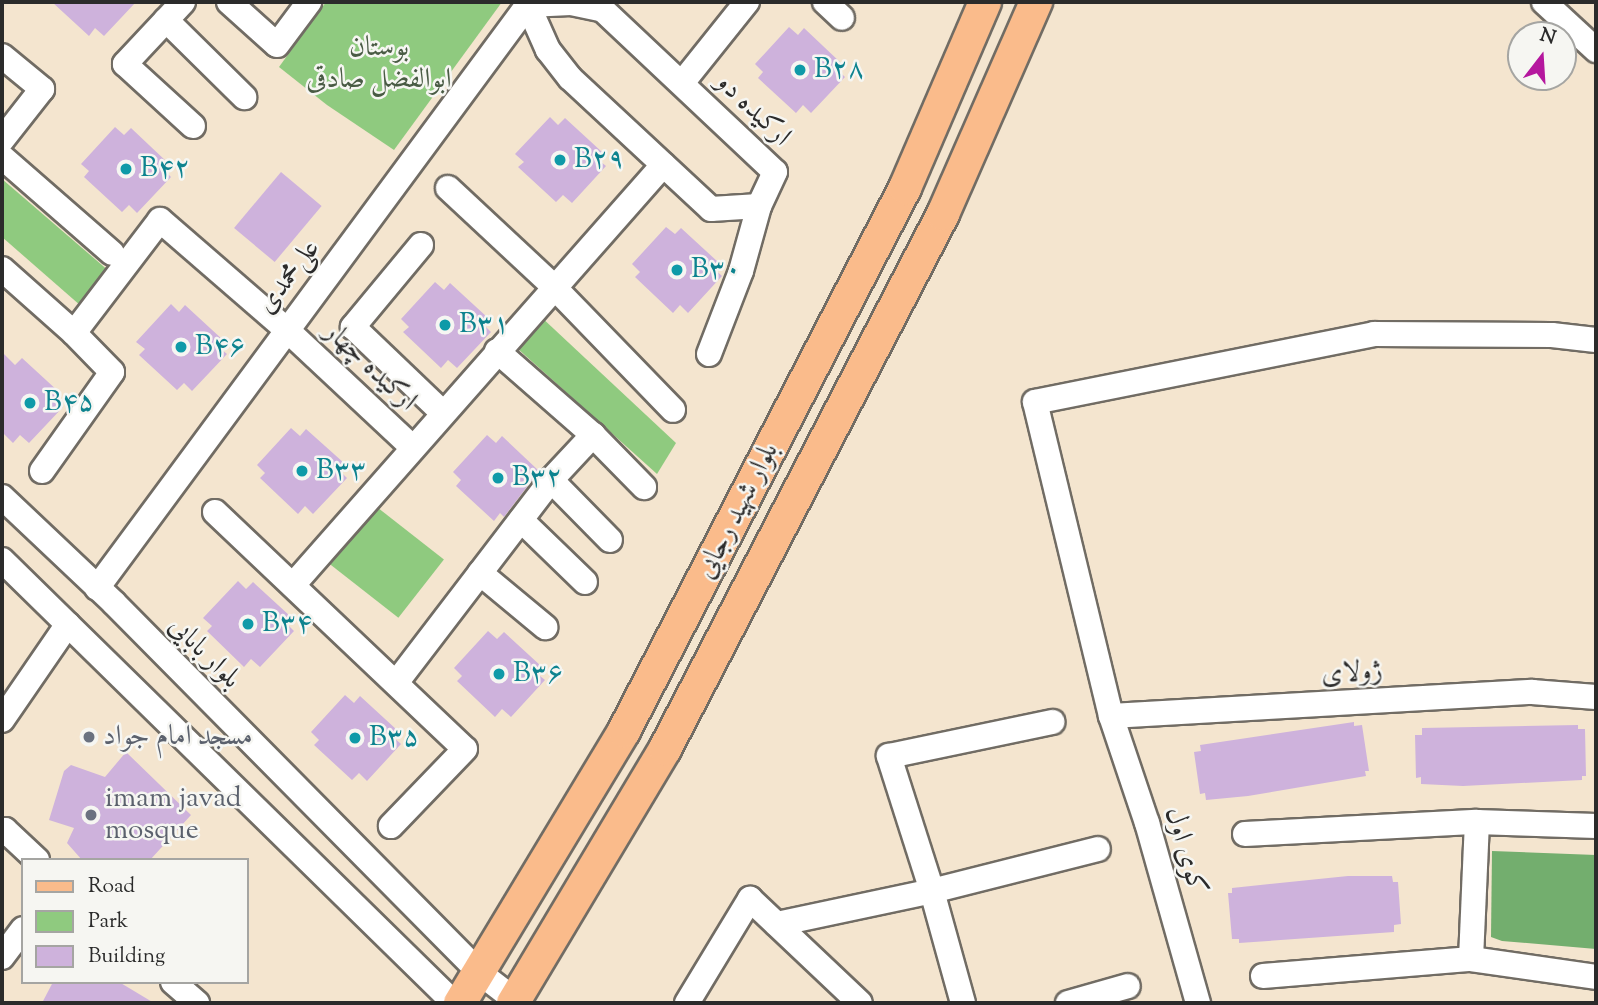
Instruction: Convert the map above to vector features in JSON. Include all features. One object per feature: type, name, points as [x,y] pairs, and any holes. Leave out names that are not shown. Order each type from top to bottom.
[{"type":"main road","name":"بلوار شهید رجایی","points":[[460,1003],[624,730],[905,188],[985,2]]},
{"type":"main road","name":"بلوار شهید رجایی","points":[[516,1002],[671,737],[943,214],[1036,2]]},
{"type":"street","points":[[183,2],[125,64],[193,127]]},
{"type":"street","points":[[229,2],[277,45],[309,2]]},
{"type":"street","points":[[681,83],[747,2]]},
{"type":"street","points":[[1544,2],[1596,50]]},
{"type":"street","points":[[529,3],[548,50],[570,78],[711,209],[759,206],[741,271],[709,354]]},
{"type":"street","name":"ارکیده دو","points":[[529,3],[571,3],[603,10],[775,172],[759,206]]},
{"type":"street","name":"علی‌محمدی","points":[[97,588],[529,3]]},
{"type":"street","points":[[166,20],[244,97]]},
{"type":"street","points":[[2,56],[42,89],[2,141]]},
{"type":"street","points":[[2,157],[112,253]]},
{"type":"street","points":[[293,585],[442,412],[663,165]]},
{"type":"street","points":[[448,188],[554,287],[673,410]]},
{"type":"street","name":"ارکیده چهار","points":[[74,332],[160,220],[287,330],[412,447]]},
{"type":"street","points":[[421,245],[353,327],[442,412]]},
{"type":"street","points":[[2,269],[74,332],[112,372],[41,471]]},
{"type":"street","name":"کوی اول","points":[[1198,1003],[1147,823],[1111,716],[1035,402],[1374,334],[1552,335],[1596,340]]},
{"type":"street","points":[[497,351],[593,435],[644,487]]},
{"type":"street","points":[[396,683],[551,480],[593,435]]},
{"type":"street","points":[[551,480],[610,540]]},
{"type":"street","name":"بلوار بابایی","points":[[2,497],[97,588],[480,972],[516,1002]]},
{"type":"street","points":[[215,512],[465,749],[391,826]]},
{"type":"street","points":[[521,520],[585,582]]},
{"type":"street","points":[[2,560],[454,1003]]},
{"type":"street","points":[[480,573],[545,628]]},
{"type":"street","points":[[2,720],[68,624]]},
{"type":"street","name":"ژولای","points":[[1111,716],[1532,692],[1596,697]]},
{"type":"street","points":[[963,1003],[932,891],[889,756],[1052,722]]},
{"type":"street","points":[[1245,834],[1477,822],[1596,826]]},
{"type":"street","points":[[1472,958],[1477,822]]},
{"type":"street","points":[[2,834],[5,830],[35,858]]},
{"type":"street","points":[[776,924],[932,891],[1098,849]]},
{"type":"street","points":[[687,1003],[750,899],[860,1003]]},
{"type":"street","points":[[400,951],[416,949],[423,943],[429,936],[429,921]]},
{"type":"street","points":[[2,957],[21,932]]},
{"type":"street","points":[[1263,976],[1472,958],[1596,977]]},
{"type":"street","points":[[175,984],[197,1003]]},
{"type":"street","points":[[1068,1003],[1128,986]]},
{"type":"green space","name":"بوستان ابوالفضل صادقی","points":[[326,2],[502,2],[394,150],[327,105],[279,67]]},
{"type":"green space","points":[[2,179],[110,272],[81,306],[2,237]]},
{"type":"green space","points":[[539,315],[676,443],[657,474],[517,348]]},
{"type":"green space","points":[[373,504],[444,559],[398,618],[327,562]]},
{"type":"green space","points":[[1492,851],[1596,855],[1596,949],[1502,941],[1491,937]]},
{"type":"building","points":[[52,2],[136,2],[104,36],[95,28],[89,36]]},
{"type":"building","name":"B۲۸","points":[[789,27],[798,35],[804,28],[841,63],[836,68],[845,77],[811,113],[803,105],[796,113],[758,78],[763,72],[755,64]]},
{"type":"building","name":"B۲۹","points":[[550,117],[558,125],[565,118],[602,152],[596,158],[606,166],[572,203],[563,195],[556,202],[518,167],[524,162],[515,154]]},
{"type":"building","name":"B۴۲","points":[[115,127],[124,135],[131,128],[167,162],[162,168],[171,177],[137,213],[129,205],[122,212],[84,177],[89,171],[81,164]]},
{"type":"building","points":[[281,172],[322,206],[275,262],[234,228]]},
{"type":"building","name":"B۳۰","points":[[666,227],[675,234],[681,228],[718,262],[713,268],[722,276],[688,313],[680,305],[673,313],[635,277],[640,272],[632,264]]},
{"type":"building","name":"B۳۱","points":[[435,282],[444,290],[450,283],[487,317],[482,323],[491,332],[457,368],[448,360],[441,368],[403,332],[409,327],[401,319]]},
{"type":"building","name":"B۴۶","points":[[171,304],[179,312],[185,305],[223,340],[217,346],[227,354],[192,391],[184,383],[177,390],[139,355],[145,349],[136,342]]},
{"type":"building","name":"B۴۵","points":[[2,352],[15,365],[22,358],[59,392],[54,398],[63,407],[29,443],[20,435],[13,443],[2,432]]},
{"type":"building","name":"B۳۳","points":[[291,428],[300,436],[306,429],[344,463],[338,469],[347,478],[313,514],[305,506],[298,514],[260,478],[265,473],[257,465]]},
{"type":"building","name":"B۳۲","points":[[487,435],[496,443],[502,436],[539,471],[504,517],[500,513],[494,521],[456,486],[461,480],[453,472]]},
{"type":"building","name":"B۳۴","points":[[238,581],[246,589],[253,582],[290,616],[285,622],[294,631],[260,667],[251,659],[244,667],[207,631],[212,626],[203,618]]},
{"type":"building","name":"B۳۶","points":[[488,631],[497,639],[504,632],[541,666],[535,672],[545,680],[511,717],[502,709],[495,717],[457,681],[462,676],[454,668]]},
{"type":"building","name":"B۳۵","points":[[345,695],[354,703],[360,696],[397,730],[392,736],[401,744],[367,781],[359,773],[352,780],[314,745],[319,740],[311,732]]},
{"type":"building","points":[[1354,722],[1354,726],[1362,725],[1369,771],[1365,771],[1366,776],[1248,796],[1206,800],[1205,793],[1200,794],[1194,752],[1201,751],[1200,745]]},
{"type":"building","points":[[1578,725],[1578,729],[1585,729],[1586,776],[1582,776],[1582,780],[1463,786],[1421,784],[1421,777],[1416,778],[1415,735],[1422,735],[1422,728]]},
{"type":"building","points":[[126,752],[191,815],[152,858],[80,858],[67,843],[74,828],[49,820],[64,771],[71,765],[105,777]]},
{"type":"building","points":[[1348,876],[1392,876],[1393,882],[1398,882],[1401,924],[1394,925],[1394,932],[1239,943],[1239,939],[1232,939],[1228,893],[1232,893],[1232,888]]},
{"type":"building","points":[[52,984],[122,984],[154,1003],[42,1003]]},
{"type":"place","name":"B۲۸","points":[[800,70]]},
{"type":"place","name":"B۲۹","points":[[560,160]]},
{"type":"place","name":"B۴۲","points":[[126,169]]},
{"type":"place","name":"B۳۰","points":[[677,270]]},
{"type":"place","name":"B۳۱","points":[[445,325]]},
{"type":"place","name":"B۴۶","points":[[181,347]]},
{"type":"place","name":"B۴۵","points":[[30,403]]},
{"type":"place","name":"B۳۳","points":[[302,471]]},
{"type":"place","name":"B۳۲","points":[[498,478]]},
{"type":"place","name":"B۳۴","points":[[248,624]]},
{"type":"place","name":"B۳۶","points":[[499,674]]},
{"type":"place","name":"مسجد امام جواد","points":[[89,737]]},
{"type":"place","name":"B۳۵","points":[[355,738]]},
{"type":"place","name":"imam javad mosque","points":[[91,815]]}]
